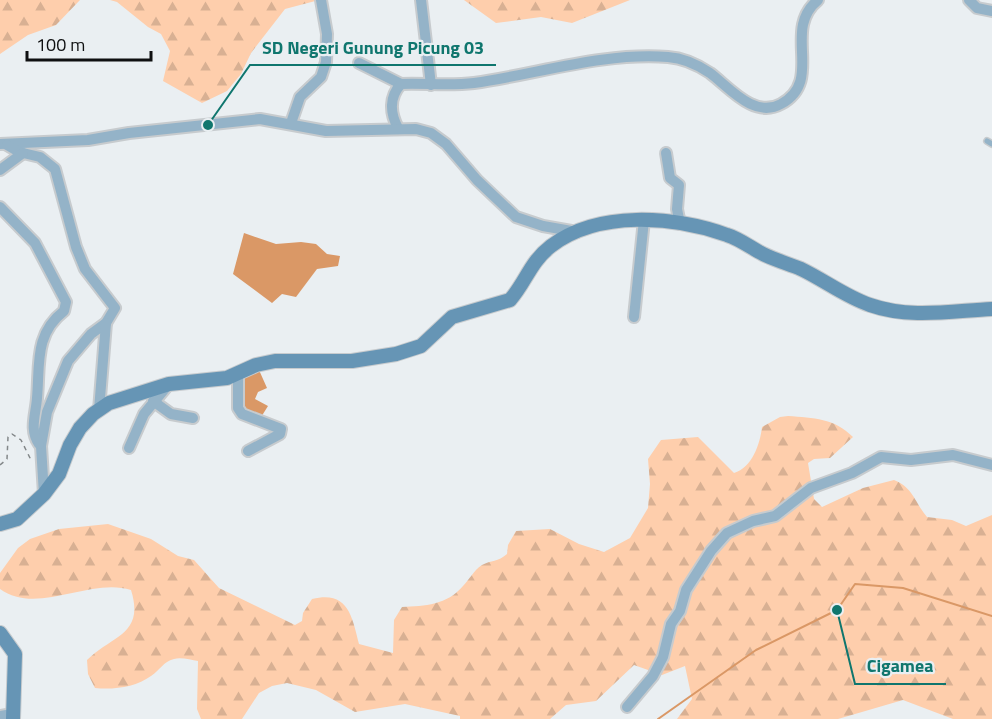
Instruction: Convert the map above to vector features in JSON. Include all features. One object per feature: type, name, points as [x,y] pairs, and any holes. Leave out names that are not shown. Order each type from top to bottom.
[{"type":"main road","points":[[0,524],[17,519],[44,494],[59,474],[74,437],[87,420],[109,403],[169,384],[221,379],[256,365],[275,361],[358,360],[418,348],[452,317],[510,300],[538,257],[566,236],[607,223],[644,220],[680,224],[727,235],[764,255],[802,269],[862,302],[879,308],[917,314],[992,309]]},
{"type":"main road","points":[[0,633],[15,654],[9,716]]},
{"type":"street","points":[[291,123],[300,97],[321,76],[326,62],[327,34],[321,0]]},
{"type":"street","points":[[421,0],[431,85]]},
{"type":"street","points":[[359,63],[401,84],[431,85],[475,83],[610,60],[676,58],[701,67],[752,105],[777,106],[795,92],[801,79],[802,23],[806,12],[818,0]]},
{"type":"street","points":[[969,0],[976,8],[992,11]]},
{"type":"street","points":[[398,128],[392,109],[395,93],[401,84]]},
{"type":"street","points":[[4,145],[88,140],[250,120],[291,123],[326,131],[416,129],[437,137],[477,180],[520,219],[577,232]]},
{"type":"street","points":[[4,145],[48,161],[59,175],[61,192],[76,247],[85,269],[115,308],[106,322],[77,349],[64,369],[45,419],[41,446],[44,494]]},
{"type":"street","points":[[0,170],[23,153]]},
{"type":"street","points":[[666,153],[670,178],[679,185],[677,209],[680,224]]},
{"type":"street","points":[[0,207],[34,243],[66,302],[64,311],[53,321],[43,339],[37,361],[37,396],[33,426],[36,440],[41,446]]},
{"type":"street","points":[[634,317],[644,220]]},
{"type":"street","points":[[99,410],[106,322]]},
{"type":"street","points":[[238,374],[238,408],[242,414],[281,429],[280,434],[270,441],[248,451]]},
{"type":"street","points":[[129,448],[136,426],[153,401],[169,384]]},
{"type":"street","points":[[153,401],[171,414],[193,418]]},
{"type":"street","points":[[627,707],[653,675],[663,657],[671,624],[680,611],[686,590],[711,551],[727,533],[753,521],[775,516],[812,488],[852,473],[881,457],[911,460],[953,455],[992,465]]},
{"type":"path","points":[[0,465],[7,459],[8,437],[12,434],[21,440],[32,463]]},
{"type":"green space","points":[[0,0],[80,0],[56,25],[28,35],[0,54]]},
{"type":"green space","points":[[110,0],[319,0],[285,9],[251,53],[241,74],[227,91],[202,103],[163,81],[170,51],[161,34],[148,27],[117,2]]},
{"type":"green space","points":[[464,0],[630,0],[572,23],[541,17],[496,23]]},
{"type":"green space","points":[[788,416],[831,423],[853,437],[830,458],[814,459],[808,463],[814,499],[822,507],[863,488],[894,480],[910,491],[927,517],[952,520],[966,526],[992,515],[992,719],[953,719],[903,700],[838,719],[677,719],[692,699],[685,666],[662,675],[634,665],[596,701],[566,705],[550,719],[460,719],[460,716],[405,704],[355,712],[316,690],[287,683],[272,686],[259,693],[242,719],[201,719],[197,709],[198,661],[174,659],[139,683],[110,689],[95,688],[88,674],[87,660],[130,625],[134,616],[131,590],[115,587],[98,588],[30,599],[15,596],[0,589],[0,573],[18,548],[30,539],[59,529],[108,524],[151,539],[178,556],[194,560],[219,588],[295,625],[302,621],[303,613],[312,599],[334,598],[341,602],[351,615],[359,644],[393,653],[394,620],[402,607],[427,605],[450,597],[479,567],[507,554],[508,545],[516,531],[550,529],[579,544],[604,552],[630,538],[648,508],[650,484],[648,459],[661,440],[698,437],[734,473],[750,461],[757,448],[762,427],[780,417]]},
{"type":"shaded area","points":[[244,233],[276,244],[301,242],[316,244],[327,254],[340,256],[338,266],[317,269],[296,297],[282,294],[272,303],[233,274]]},
{"type":"shaded area","points":[[259,370],[267,388],[258,392],[255,399],[268,406],[258,422],[234,409],[233,381]]},
{"type":"waterway","points":[[658,719],[756,650],[837,610],[855,584],[903,588],[992,616]]},
{"type":"place","name":"SD Negeri Gunung Picung 03","points":[[208,125]]},
{"type":"place","name":"Cigamea","points":[[837,610]]}]
